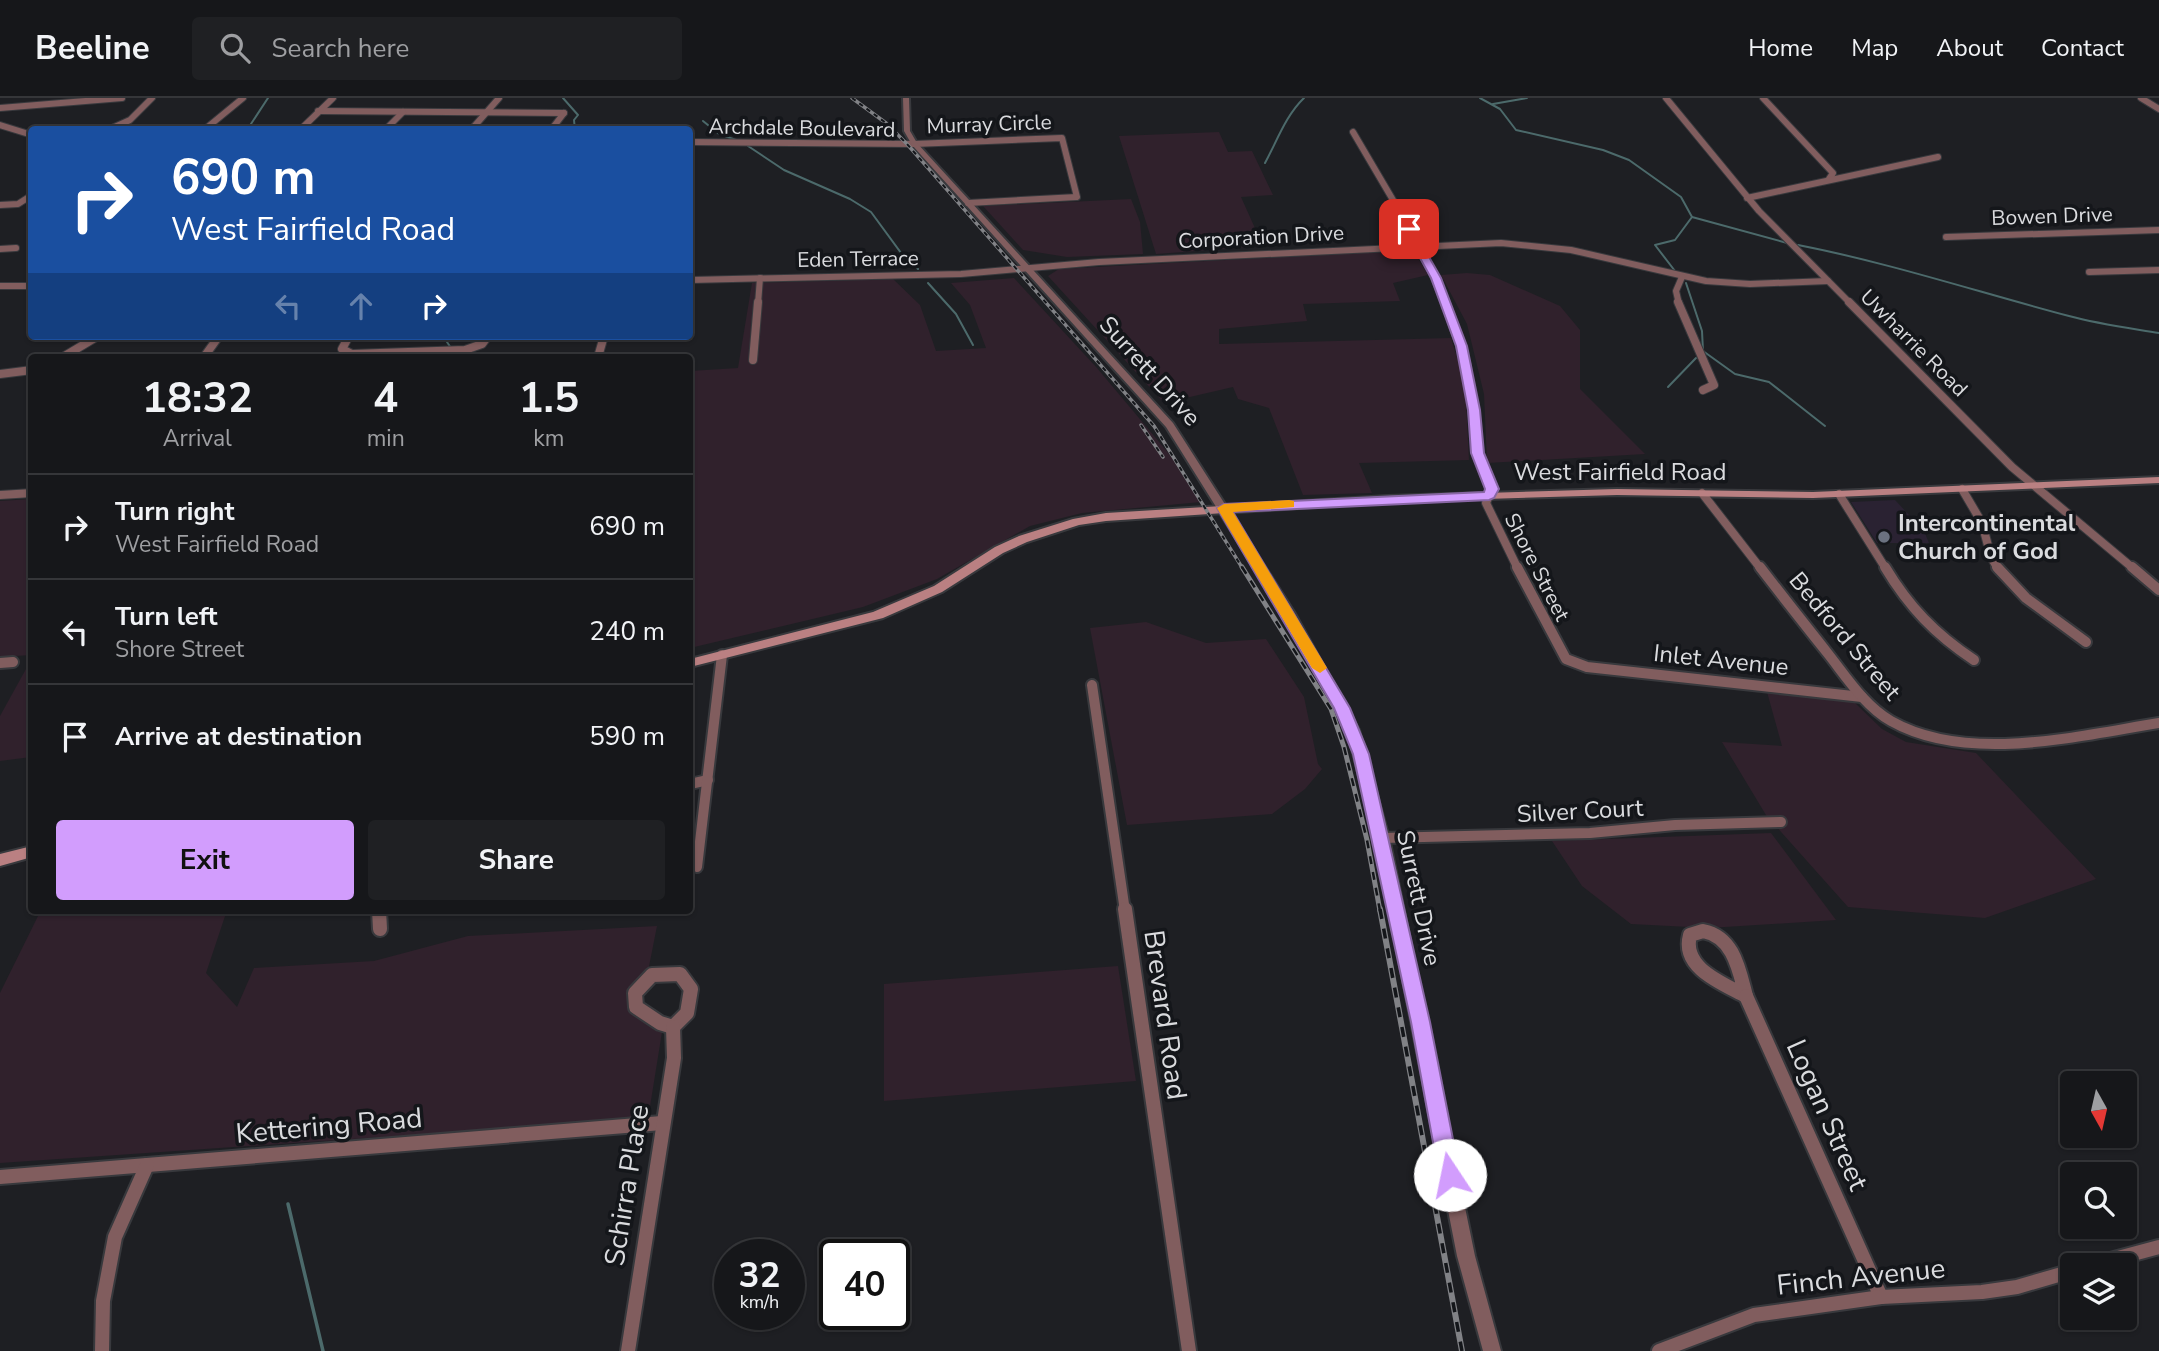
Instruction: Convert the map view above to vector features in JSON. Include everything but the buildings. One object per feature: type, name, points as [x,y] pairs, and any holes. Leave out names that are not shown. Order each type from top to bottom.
[{"type":"main road","name":"West Fairfield Road","points":[[693,662],[863,620],[898,608],[958,578],[999,550],[1050,529],[1106,517],[1224,508],[1489,496],[1839,494],[2159,481]]},
{"type":"main road","points":[[0,860],[28,852]]},
{"type":"street","points":[[0,108],[122,98]]},
{"type":"street","points":[[117,126],[130,120],[152,98]]},
{"type":"street","points":[[209,126],[243,98]]},
{"type":"street","points":[[304,126],[332,98]]},
{"type":"street","points":[[474,126],[499,98]]},
{"type":"street","name":"Surrett Drive","points":[[906,98],[906,131],[914,144],[1170,425],[1288,612],[1353,730],[1382,838],[1466,1256],[1492,1351]]},
{"type":"street","name":"Uwharrie Road","points":[[1666,98],[1747,198],[2032,486],[2159,590]]},
{"type":"street","points":[[1763,98],[1833,173],[1829,179]]},
{"type":"street","points":[[2141,98],[2159,109]]},
{"type":"street","points":[[318,111],[564,113],[554,126]]},
{"type":"street","points":[[389,126],[403,112]]},
{"type":"street","points":[[0,125],[28,134]]},
{"type":"street","name":"Shore Street","points":[[1353,132],[1436,278],[1467,366],[1477,453],[1492,489],[1486,503],[1492,520],[1563,654],[1575,664]]},
{"type":"street","name":"Murray Circle","points":[[914,144],[1062,138],[1077,198],[968,203]]},
{"type":"street","name":"Archdale Boulevard","points":[[693,142],[914,144]]},
{"type":"street","points":[[1747,198],[1938,157]]},
{"type":"street","points":[[0,205],[18,204],[28,198]]},
{"type":"street","name":"Bowen Drive","points":[[1946,237],[2159,230]]},
{"type":"street","name":"Corporation Drive","points":[[1027,268],[1420,246],[1536,244],[1592,254],[1682,277],[1735,283],[1828,281]]},
{"type":"street","points":[[0,249],[16,248]]},
{"type":"street","name":"Eden Terrace","points":[[693,280],[951,274],[1027,268]]},
{"type":"street","points":[[2089,272],[2159,270]]},
{"type":"street","points":[[1682,277],[1676,291],[1677,300],[1714,385],[1703,390]]},
{"type":"street","points":[[753,360],[760,278]]},
{"type":"street","points":[[0,286],[28,286]]},
{"type":"street","points":[[68,354],[91,340]]},
{"type":"street","points":[[348,340],[344,352],[360,354],[465,350],[482,344],[485,340]]},
{"type":"street","points":[[0,374],[28,370]]},
{"type":"street","points":[[1962,489],[1982,523],[1991,557],[2000,572],[2026,598],[2087,642]]},
{"type":"street","name":"Bedford Street","points":[[1702,493],[1862,697],[1876,711],[1898,726],[1934,737],[1969,743],[2011,743],[2159,723]]},
{"type":"street","points":[[0,495],[28,494]]},
{"type":"street","points":[[1839,494],[1905,600],[1944,640],[1974,660]]},
{"type":"street","points":[[697,867],[722,655]]},
{"type":"street","points":[[0,663],[13,662]]},
{"type":"street","name":"Inlet Avenue","points":[[1575,664],[1862,697]]},
{"type":"street","name":"Brevard Road","points":[[1092,685],[1189,1351]]},
{"type":"street","points":[[693,783],[708,780]]},
{"type":"street","name":"Silver Court","points":[[1382,838],[1590,833],[1675,825],[1781,822]]},
{"type":"street","points":[[379,914],[380,929]]},
{"type":"street","name":"Logan Street","points":[[1746,996],[1705,972],[1688,954],[1686,942],[1690,934],[1704,931],[1721,936],[1733,952],[1746,996],[1881,1297]]},
{"type":"street","name":"Schirra Place","points":[[628,1351],[674,1058],[674,1027],[687,1013],[691,989],[680,974],[652,975],[635,993],[636,1007],[660,1023],[674,1027]]},
{"type":"street","name":"Kettering Road","points":[[0,1177],[662,1124]]},
{"type":"street","points":[[102,1351],[103,1301],[115,1237],[147,1165]]},
{"type":"street","points":[[2137,1253],[2159,1247]]},
{"type":"street","name":"Finch Avenue","points":[[1659,1351],[1754,1315],[1881,1297],[1983,1292],[2017,1287],[2060,1274]]},
{"type":"shaded area","points":[[1219,132],[1228,152],[1252,151],[1273,195],[1241,197],[1263,246],[1156,254],[1119,136]]},
{"type":"shaded area","points":[[1131,199],[1140,222],[1143,254],[1067,257],[1023,250],[983,206]]},
{"type":"shaded area","points":[[1394,251],[1416,255],[1428,275],[1393,283],[1400,301],[1303,304],[1307,321],[1219,329],[1219,344],[1451,338],[1462,374],[1466,400],[1469,460],[1359,463],[1372,493],[1303,495],[1269,408],[1238,399],[1233,387],[1164,403],[1048,276],[1059,269]]},
{"type":"shaded area","points":[[1441,275],[1490,275],[1560,306],[1580,330],[1580,389],[1645,454],[1487,463],[1484,394],[1467,324]]},
{"type":"shaded area","points":[[1014,278],[1097,368],[1170,455],[1201,502],[1082,513],[1030,526],[937,579],[863,607],[693,647],[693,371],[738,368],[752,283],[893,279],[920,305],[936,351],[986,348],[970,305],[951,283]]},
{"type":"shaded area","points":[[28,499],[28,655],[0,657],[0,501]]},
{"type":"shaded area","points":[[1895,500],[1924,531],[1929,543],[1877,543],[1851,502]]},
{"type":"shaded area","points":[[1146,622],[1206,643],[1266,639],[1304,697],[1318,764],[1322,769],[1305,789],[1272,814],[1127,825],[1090,628]]},
{"type":"shaded area","points":[[28,665],[28,757],[0,761],[0,716]]},
{"type":"shaded area","points":[[1767,692],[1854,702],[1882,729],[1906,742],[1976,753],[2096,879],[1985,918],[1848,907],[1766,815],[1722,742],[1782,746]]},
{"type":"shaded area","points":[[1771,833],[1836,920],[1709,928],[1631,924],[1582,886],[1552,841]]},
{"type":"shaded area","points":[[39,914],[226,914],[206,973],[237,1007],[254,968],[374,961],[468,936],[657,926],[639,1017],[662,1032],[648,1119],[0,1163],[0,993]]},
{"type":"shaded area","points":[[1118,966],[1136,1081],[884,1101],[884,984]]},
{"type":"waterway","points":[[250,126],[268,98]]},
{"type":"waterway","points":[[563,98],[578,115],[574,120],[575,126]]},
{"type":"waterway","points":[[1265,163],[1287,120],[1304,98]]},
{"type":"waterway","points":[[1480,98],[1500,109],[1516,130],[1603,150],[1629,160],[1681,197],[1692,217]]},
{"type":"waterway","points":[[1493,104],[1527,98]]},
{"type":"waterway","points":[[703,121],[719,134],[736,140]]},
{"type":"waterway","points":[[748,146],[784,170],[850,199],[871,212],[904,257],[918,269]]},
{"type":"waterway","points":[[1675,271],[1655,245],[1675,240],[1692,217]]},
{"type":"waterway","points":[[1692,217],[1787,243]]},
{"type":"waterway","points":[[1798,245],[1900,269],[2080,319],[2159,333]]},
{"type":"waterway","points":[[928,283],[956,314],[973,345]]},
{"type":"waterway","points":[[1686,283],[1702,331],[1703,351],[1735,374],[1769,382],[1825,426]]},
{"type":"waterway","points":[[446,340],[451,348]]},
{"type":"waterway","points":[[1668,387],[1696,358]]},
{"type":"waterway","points":[[288,1204],[323,1351]]},
{"type":"railway","points":[[852,98],[886,123],[907,144],[1154,426],[1243,569]]},
{"type":"railway","points":[[1141,425],[1163,457]]},
{"type":"railway","points":[[1242,567],[1331,709],[1344,747],[1367,840],[1380,911]]},
{"type":"railway","points":[[1380,909],[1462,1351]]},
{"type":"slow traffic","points":[[1289,504],[1224,508],[1320,668]]},
{"type":"place","name":"Intercontinental Church of God","points":[[1884,537]]},
{"type":"route","points":[[1409,229],[1436,278],[1462,346],[1470,380],[1477,453],[1492,489],[1489,496],[1224,508],[1288,612],[1353,730],[1382,838],[1450,1175]]}]
